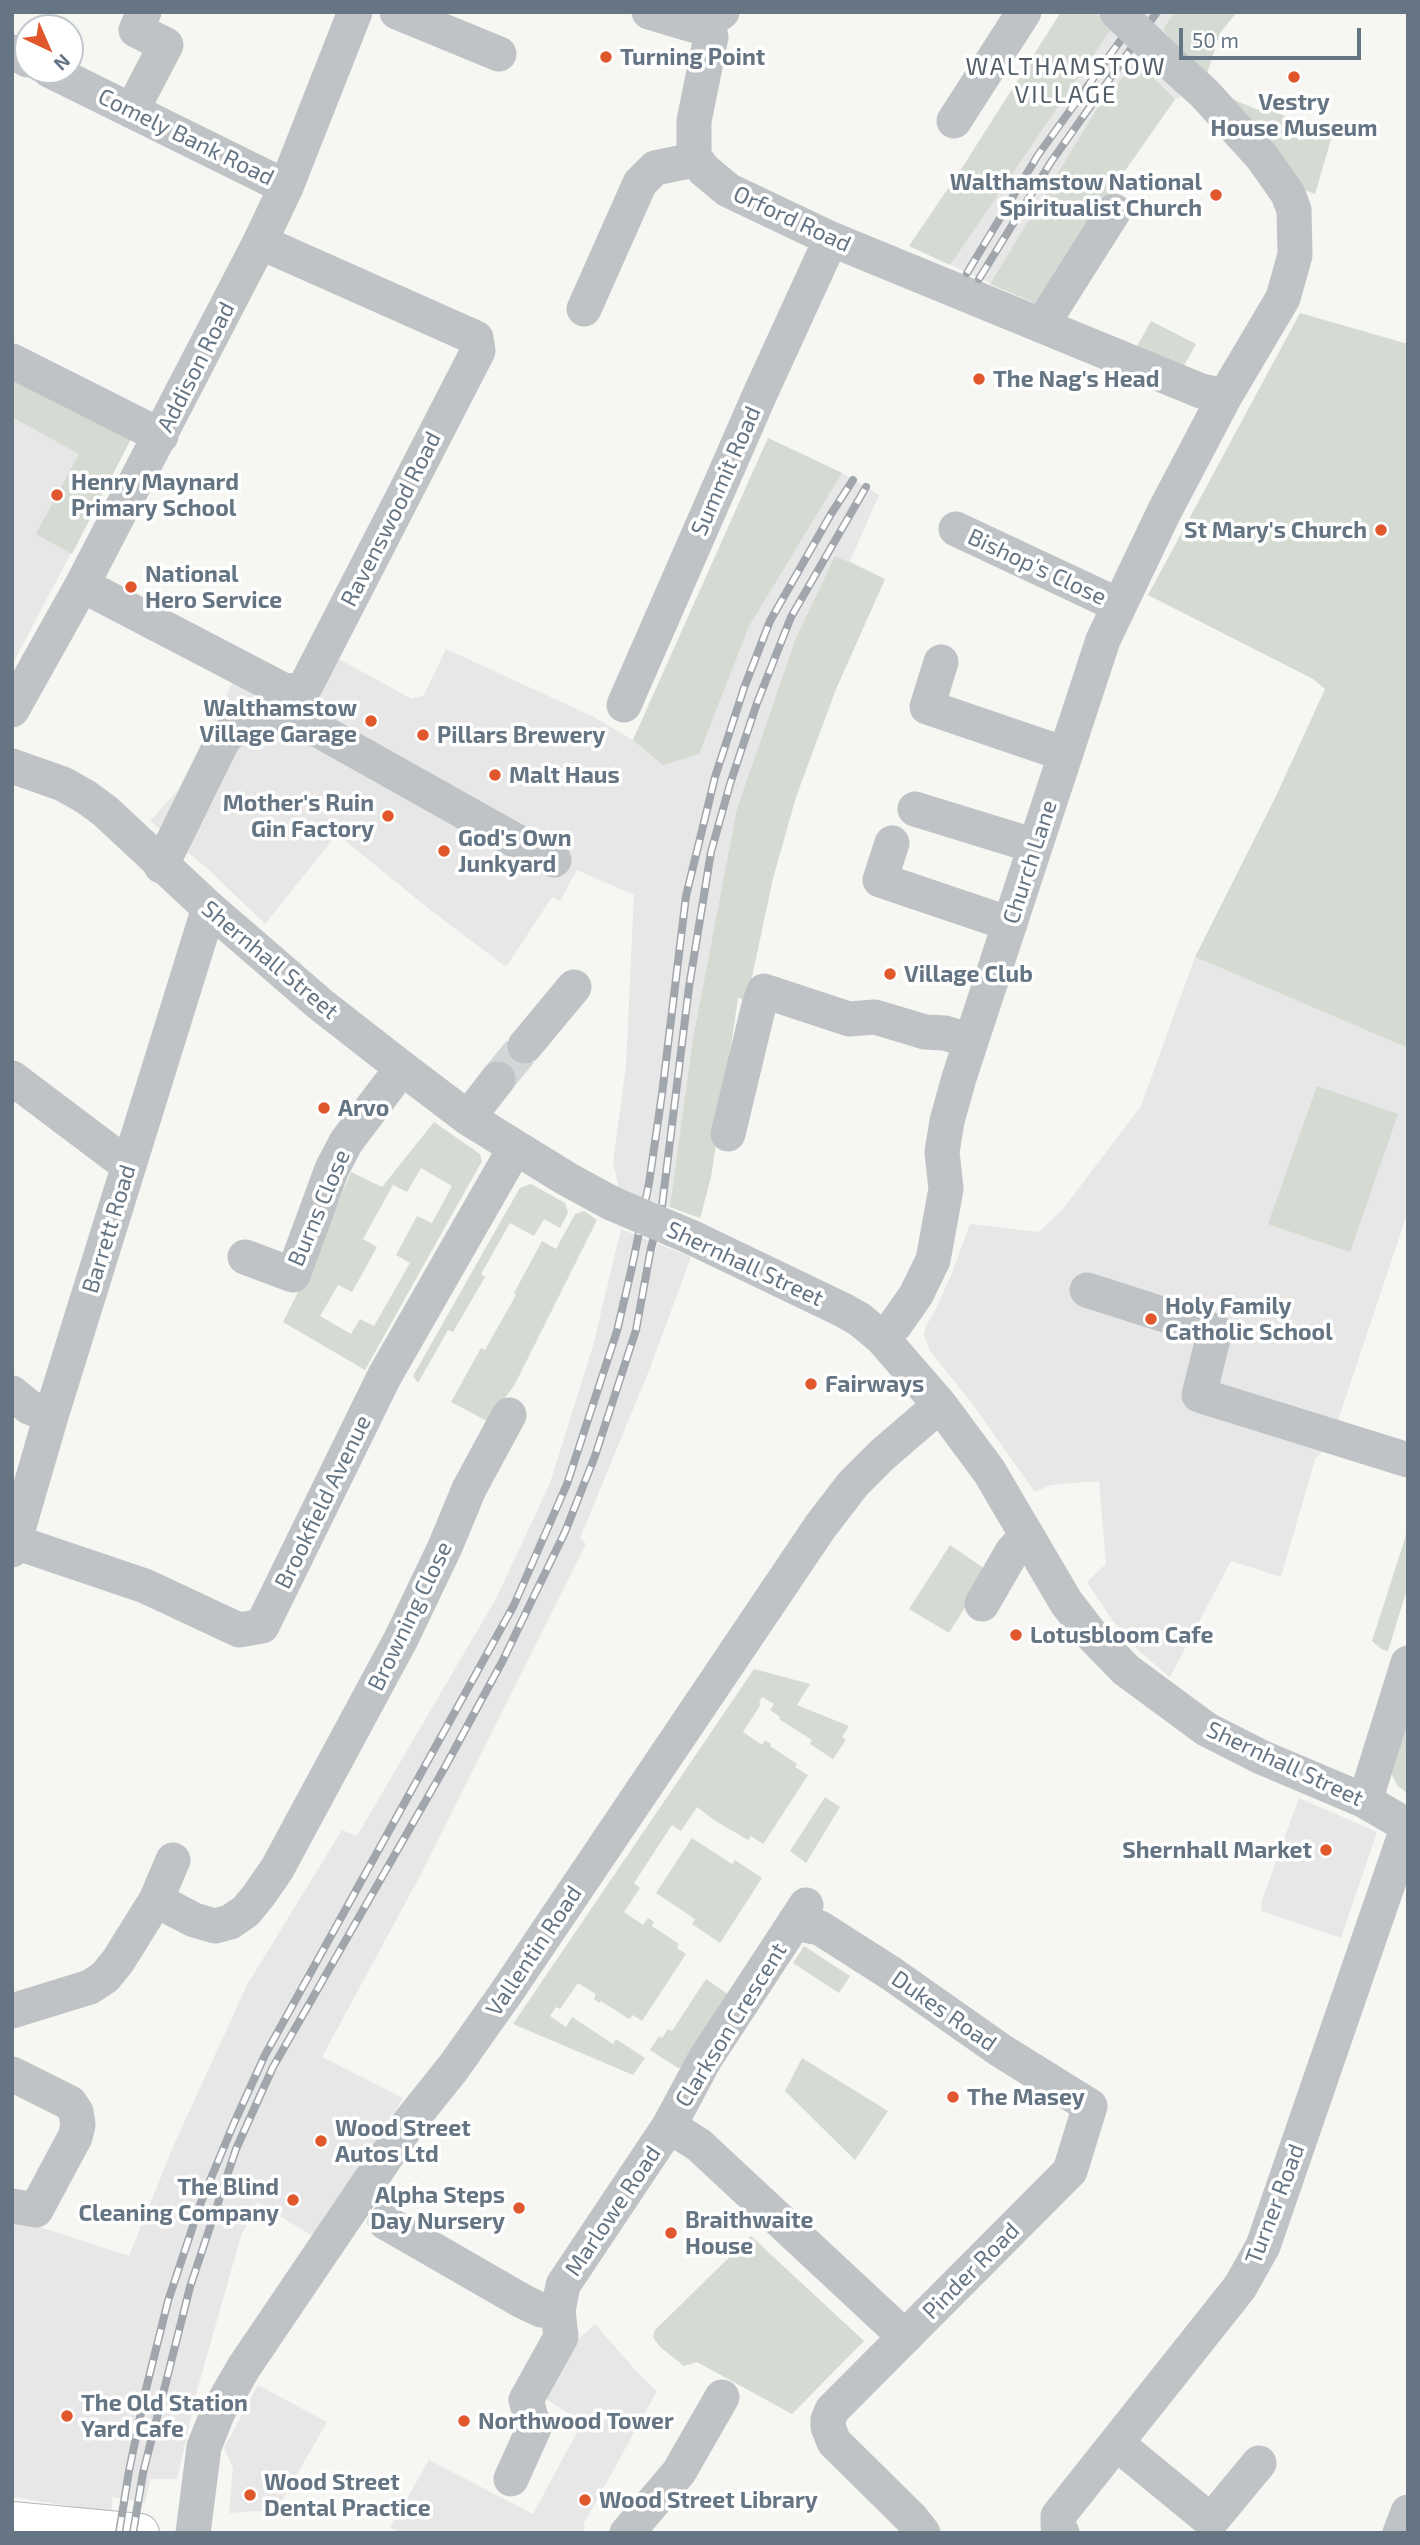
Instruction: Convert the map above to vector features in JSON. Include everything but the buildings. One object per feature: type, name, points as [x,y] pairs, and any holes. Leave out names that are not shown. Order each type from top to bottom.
[{"type":"main road","points":[[35,2526],[140,2533]]},
{"type":"street","points":[[132,110],[166,45],[136,30],[145,12]]},
{"type":"street","name":"Addison Road","points":[[12,710],[161,436],[260,242],[286,187],[355,12]]},
{"type":"street","points":[[397,12],[499,54]]},
{"type":"street","points":[[649,12],[685,25],[696,26],[715,18]]},
{"type":"street","points":[[954,121],[1024,12]]},
{"type":"street","name":"Church Lane","points":[[882,1338],[895,1325],[916,1295],[933,1260],[946,1189],[943,1152],[947,1121],[1103,640],[1118,605],[1225,396],[1283,298],[1295,256],[1294,210],[1288,194],[1262,157],[1204,93],[1117,12]]},
{"type":"street","points":[[584,309],[640,183],[655,168],[694,157],[694,121],[715,18]]},
{"type":"street","name":"Comely Bank Road","points":[[78,84],[286,187]]},
{"type":"street","name":"Orford Road","points":[[694,157],[704,170],[728,190],[831,239],[1201,391],[1225,396]]},
{"type":"street","points":[[1042,325],[1114,211]]},
{"type":"street","name":"Summit Road","points":[[624,705],[831,239]]},
{"type":"street","name":"Ravenswood Road","points":[[82,585],[285,691],[305,687],[478,351],[476,338],[260,242]]},
{"type":"street","points":[[12,361],[161,436]]},
{"type":"street","name":"Bishop's Close","points":[[956,530],[1118,605]]},
{"type":"street","points":[[941,662],[927,707],[1065,754]]},
{"type":"street","points":[[161,866],[224,738],[249,718],[288,721],[320,731],[554,860]]},
{"type":"street","name":"Shernhall Street","points":[[12,766],[63,784],[105,811],[161,866],[320,1004],[467,1118],[611,1203],[693,1238],[859,1319],[882,1338],[940,1405],[989,1471],[1066,1602],[1089,1632],[1126,1670],[1205,1729],[1261,1757],[1365,1801],[1408,1826]]},
{"type":"street","points":[[915,809],[1035,846]]},
{"type":"street","points":[[892,843],[880,880],[1010,924]]},
{"type":"street","name":"Barrett Road","points":[[14,1546],[51,1416],[209,908]]},
{"type":"street","points":[[525,1046],[573,987]]},
{"type":"street","points":[[728,1134],[764,990],[849,1019],[875,1017],[925,1032],[945,1033],[971,1041]]},
{"type":"street","name":"Burns Close","points":[[245,1257],[293,1275],[332,1169],[346,1142],[402,1069]]},
{"type":"street","points":[[12,1077],[117,1157],[130,1159]]},
{"type":"street","points":[[467,1118],[498,1079]]},
{"type":"street","name":"Brookfield Avenue","points":[[14,1546],[145,1586],[239,1630],[262,1626],[384,1377],[515,1148]]},
{"type":"street","points":[[1087,1290],[1215,1331],[1199,1395],[1408,1460]]},
{"type":"street","points":[[12,1393],[29,1407],[51,1416]]},
{"type":"street","name":"Vallentin Road","points":[[193,2533],[205,2446],[218,2412],[251,2357],[409,2123],[453,2068],[504,1996],[820,1527],[853,1484],[940,1405]]},
{"type":"street","name":"Browning Close","points":[[156,1900],[206,1925],[215,1926],[230,1922],[246,1911],[259,1895],[277,1869],[401,1639],[469,1489],[509,1415]]},
{"type":"street","points":[[982,1604],[1012,1552],[1026,1536]]},
{"type":"street","points":[[1365,1801],[1408,1663]]},
{"type":"street","name":"Turner Road","points":[[1062,2533],[1058,2526],[1058,2516],[1240,2287],[1264,2246],[1408,1826]]},
{"type":"street","points":[[12,2011],[90,1987],[105,1977],[156,1900],[173,1860]]},
{"type":"street","name":"Dukes Road","points":[[800,1914],[892,1974],[1000,2050],[1090,2106]]},
{"type":"street","name":"Clarkson Crescent","points":[[800,1914],[705,2059],[669,2126],[699,2145],[905,2337]]},
{"type":"street","points":[[12,2074],[70,2103],[76,2112],[78,2125],[75,2137],[36,2210],[12,2206]]},
{"type":"street","name":"Pinder Road","points":[[923,2533],[834,2442],[828,2420],[832,2410],[1070,2171],[1090,2106]]},
{"type":"street","name":"Marlowe Road","points":[[511,2479],[534,2427],[526,2400],[561,2337],[558,2311],[564,2285],[669,2126]]},
{"type":"street","points":[[385,2222],[524,2302],[541,2310],[558,2311]]},
{"type":"street","points":[[627,2533],[679,2472],[722,2397]]},
{"type":"street","points":[[1116,2443],[1211,2521],[1259,2463]]},
{"type":"street","points":[[1400,2533],[1408,2512]]},
{"type":"shaded area","points":[[1061,12],[1237,12],[1220,33],[1204,83],[1175,100],[1096,212],[1039,305],[909,246]]},
{"type":"shaded area","points":[[1061,12],[1095,12],[1111,29],[950,265],[909,246],[962,168]]},
{"type":"shaded area","points":[[1175,12],[1237,12],[1220,33],[1204,83],[1163,29]]},
{"type":"shaded area","points":[[1136,61],[1175,99],[1096,212],[1039,305],[990,284],[1097,109]]},
{"type":"shaded area","points":[[1230,98],[1258,110],[1261,106],[1332,136],[1315,194],[1301,189]]},
{"type":"shaded area","points":[[1300,313],[1408,344],[1408,1048],[1195,957],[1277,794],[1325,689],[1313,679],[1148,595]]},
{"type":"shaded area","points":[[1151,321],[1196,344],[1181,371],[1135,350]]},
{"type":"shaded area","name":"Henry Maynard Primary School","points":[[12,378],[132,437],[12,665]]},
{"type":"shaded area","points":[[12,378],[132,437],[72,554],[36,534],[79,454],[12,417]]},
{"type":"shaded area","points":[[768,438],[842,473],[879,495],[850,561],[885,579],[836,689],[796,797],[773,878],[747,1000],[738,998],[711,1177],[700,1218],[619,1189],[613,1162],[626,1066],[634,895],[577,870],[560,901],[552,897],[506,967],[337,834],[265,924],[208,869],[150,821],[178,790],[233,682],[264,699],[312,708],[337,658],[412,699],[424,695],[446,649],[592,716],[633,740]]},
{"type":"shaded area","points":[[768,438],[842,473],[749,626],[699,754],[663,765],[633,740]]},
{"type":"shaded area","points":[[835,556],[885,579],[836,689],[796,797],[773,878],[747,1000],[738,998],[711,1177],[700,1218],[670,1207],[693,1039],[737,809],[796,638]]},
{"type":"shaded area","name":"Holy Family Catholic School","points":[[1195,957],[1408,1048],[1408,1211],[1330,1444],[1315,1459],[1281,1577],[1231,1561],[1170,1677],[1139,1651],[1113,1621],[1087,1582],[1106,1564],[1099,1481],[1051,1485],[1035,1492],[971,1402],[930,1351],[924,1335],[952,1273],[970,1224],[1039,1232],[1063,1209],[1141,1106]]},
{"type":"shaded area","points":[[1317,1086],[1398,1114],[1350,1252],[1268,1224]]},
{"type":"shaded area","points":[[434,1122],[480,1154],[482,1161],[365,1370],[283,1322],[318,1252],[351,1172],[382,1187]],"holes":[[[421,1168],[452,1186],[432,1223],[417,1216],[396,1255],[410,1263],[374,1326],[360,1319],[351,1334],[320,1316],[338,1285],[352,1292],[377,1247],[363,1239],[393,1185],[407,1192]]]},
{"type":"shaded area","points":[[531,1184],[565,1203],[568,1213],[560,1228],[544,1219],[534,1236],[510,1223],[481,1274],[485,1277],[453,1332],[448,1330],[418,1383],[413,1376],[502,1219],[520,1188]]},
{"type":"shaded area","points":[[584,1211],[597,1220],[514,1386],[487,1421],[451,1402],[481,1348],[485,1350],[542,1241],[556,1249],[575,1214]]},
{"type":"shaded area","points":[[621,1229],[691,1257],[650,1368],[580,1538],[586,1544],[421,1874],[322,2057],[403,2098],[319,2240],[257,2202],[241,2236],[198,2387],[177,2479],[150,2479],[145,2503],[112,2497],[112,2516],[12,2497],[12,2218],[129,2256],[173,2147],[247,1985],[342,1830],[357,1836],[497,1597],[550,1483],[593,1346]]},
{"type":"shaded area","points":[[1408,1529],[1408,1586],[1388,1651],[1372,1641]]},
{"type":"shaded area","points":[[950,1545],[985,1569],[949,1633],[909,1609]]},
{"type":"shaded area","points":[[754,1669],[810,1684],[797,1705],[849,1726],[842,1737],[846,1740],[833,1759],[810,1744],[812,1740],[779,1719],[780,1717],[770,1710],[774,1704],[762,1697],[759,1703],[761,1704],[743,1732],[762,1745],[765,1740],[808,1775],[766,1840],[763,1844],[751,1836],[748,1840],[697,1807],[681,1831],[672,1825],[634,1883],[640,1888],[624,1912],[643,1925],[648,1918],[654,1922],[652,1926],[679,1944],[677,1948],[686,1954],[642,2021],[633,2015],[629,2019],[601,2001],[599,2003],[594,1999],[596,1994],[578,1983],[560,2009],[556,2007],[550,2016],[566,2027],[572,2017],[613,2044],[616,2039],[645,2058],[633,2075],[513,2024]]},
{"type":"shaded area","points":[[1408,1716],[1408,1794],[1397,1785],[1392,1775],[1393,1761]]},
{"type":"shaded area","points":[[825,1797],[840,1807],[806,1863],[790,1851]]},
{"type":"shaded area","points":[[1299,1798],[1377,1832],[1341,1938],[1261,1911],[1262,1900]]},
{"type":"shaded area","points":[[692,1838],[732,1864],[735,1860],[762,1878],[720,1943],[692,1924],[695,1919],[656,1893]]},
{"type":"shaded area","points":[[804,1946],[850,1976],[839,1993],[793,1963]]},
{"type":"shaded area","points":[[706,1979],[729,1995],[683,2067],[678,2068],[650,2050],[659,2036],[662,2038],[668,2029],[672,2031]]},
{"type":"shaded area","points":[[802,2058],[888,2111],[855,2160],[785,2091]]},
{"type":"shaded area","points":[[751,2236],[864,2341],[792,2414],[697,2362],[684,2366],[660,2347],[653,2337],[655,2330]]},
{"type":"shaded area","points":[[595,2324],[657,2391],[583,2525],[585,2527],[582,2533],[405,2533],[390,2528],[429,2460],[533,2514],[582,2423],[541,2395],[552,2363]]},
{"type":"shaded area","points":[[258,2385],[327,2422],[283,2499],[271,2510],[229,2513],[233,2468],[224,2448]]},
{"type":"tunnel","points":[[498,1079],[525,1046]]},
{"type":"railway","points":[[967,273],[1038,155],[1141,12]]},
{"type":"railway","points":[[979,279],[1051,162],[1157,12]]},
{"type":"railway","points":[[119,2533],[145,2393],[168,2301],[201,2202],[234,2123],[265,2055],[514,1605],[567,1484],[617,1331],[632,1267],[649,1183],[662,1094],[686,896],[715,777],[744,688],[770,621],[853,480]]},
{"type":"railway","points":[[133,2533],[143,2473],[190,2287],[236,2149],[273,2067],[502,1662],[565,1532],[595,1456],[636,1330],[651,1248],[662,1206],[689,987],[711,852],[730,784],[757,703],[791,617],[866,487]]},
{"type":"place","name":"Turning Point","points":[[606,57]]},
{"type":"place","name":"Vestry House Museum","points":[[1294,77]]},
{"type":"place","name":"Walthamstow National Spiritualist Church","points":[[1216,195]]},
{"type":"place","name":"The Nag's Head","points":[[979,379]]},
{"type":"place","name":"Henry Maynard Primary School","points":[[57,495]]},
{"type":"place","name":"St Mary's Church","points":[[1381,530]]},
{"type":"place","name":"National Hero Service","points":[[131,587]]},
{"type":"place","name":"Walthamstow Village Garage","points":[[371,721]]},
{"type":"place","name":"Pillars Brewery","points":[[423,735]]},
{"type":"place","name":"Malt Haus","points":[[495,775]]},
{"type":"place","name":"Mother's Ruin Gin Factory","points":[[388,816]]},
{"type":"place","name":"God's Own Junkyard","points":[[444,851]]},
{"type":"place","name":"Village Club","points":[[890,974]]},
{"type":"place","name":"Arvo","points":[[324,1108]]},
{"type":"place","name":"Holy Family Catholic School","points":[[1151,1319]]},
{"type":"place","name":"Fairways","points":[[811,1384]]},
{"type":"place","name":"Lotusbloom Cafe","points":[[1016,1635]]},
{"type":"place","name":"Shernhall Market","points":[[1326,1850]]},
{"type":"place","name":"The Masey","points":[[953,2097]]},
{"type":"place","name":"Wood Street Autos Ltd","points":[[321,2141]]},
{"type":"place","name":"The Blind Cleaning Company","points":[[293,2200]]},
{"type":"place","name":"Alpha Steps Day Nursery","points":[[519,2208]]},
{"type":"place","name":"Braithwaite House","points":[[671,2233]]},
{"type":"place","name":"The Old Station Yard Cafe","points":[[67,2416]]},
{"type":"place","name":"Northwood Tower","points":[[464,2421]]},
{"type":"place","name":"Wood Street Dental Practice","points":[[250,2495]]},
{"type":"place","name":"Wood Street Library","points":[[585,2500]]},
{"type":"district","name":"WALTHAMSTOW VILLAGE","points":[[1066,81]]}]
